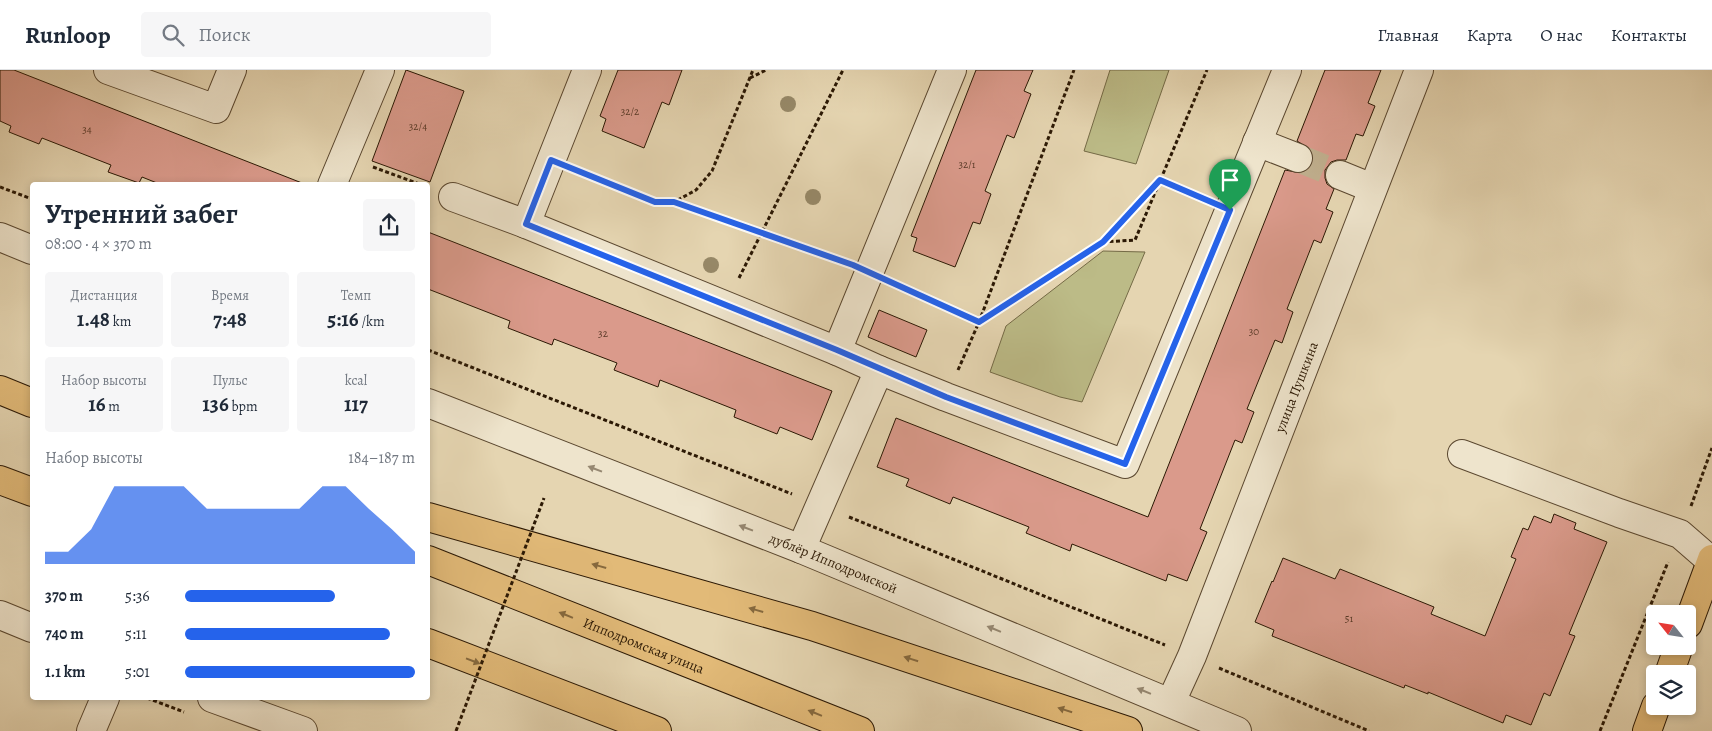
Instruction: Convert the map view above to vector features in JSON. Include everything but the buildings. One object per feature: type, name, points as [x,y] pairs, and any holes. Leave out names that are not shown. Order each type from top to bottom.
[{"type":"main road","points":[[0,390],[30,402]]},
{"type":"main road","points":[[0,480],[30,491]]},
{"type":"main road","points":[[430,518],[812,626],[1128,731]]},
{"type":"main road","points":[[1695,605],[1712,560]]},
{"type":"main road","name":"Ипподромская улица","points":[[430,561],[860,731]]},
{"type":"main road","points":[[430,644],[657,731]]},
{"type":"main road","points":[[1647,731],[1653,715]]},
{"type":"street","points":[[108,70],[216,109],[232,70]]},
{"type":"street","points":[[333,182],[380,70]]},
{"type":"street","points":[[526,224],[587,70]]},
{"type":"street","points":[[837,350],[952,70]]},
{"type":"street","points":[[453,197],[526,224],[837,350],[879,370],[946,397],[1125,464],[1287,70]]},
{"type":"street","name":"улица Пушкина","points":[[1171,702],[1192,656],[1419,70]]},
{"type":"street","points":[[1257,142],[1298,158]]},
{"type":"street","points":[[1340,175],[1372,188]]},
{"type":"street","points":[[0,237],[30,249]]},
{"type":"street","points":[[801,549],[879,370]]},
{"type":"street","name":"дублёр Ипподромской","points":[[430,404],[801,549],[1237,731]]},
{"type":"street","points":[[1462,454],[1680,534],[1712,560]]},
{"type":"street","points":[[0,615],[30,627]]},
{"type":"street","points":[[91,731],[104,700]]},
{"type":"street","points":[[217,700],[302,731]]},
{"type":"path","points":[[674,202],[696,190],[712,171],[753,70]]},
{"type":"path","points":[[750,78],[766,70]]},
{"type":"path","points":[[726,306],[843,70]]},
{"type":"path","points":[[946,397],[979,322],[1074,70]]},
{"type":"path","points":[[1103,242],[1134,240],[1207,70]]},
{"type":"path","points":[[344,156],[414,182]]},
{"type":"path","points":[[551,160],[655,202],[674,202],[869,272],[979,322]]},
{"type":"path","points":[[979,322],[1103,242],[1160,180]]},
{"type":"path","points":[[1160,180],[1230,210]]},
{"type":"path","points":[[0,187],[30,199]]},
{"type":"path","points":[[430,351],[820,505],[1192,656],[1369,731]]},
{"type":"path","points":[[1600,731],[1680,534],[1712,448]]},
{"type":"path","points":[[456,731],[544,498]]},
{"type":"shaded area","points":[[1110,70],[1169,70],[1136,164],[1084,151]]},
{"type":"shaded area","points":[[1103,251],[1145,252],[1082,402],[1060,397],[990,372],[1006,326]]},
{"type":"tunnel","points":[[1298,158],[1340,175]]},
{"type":"route","points":[[551,160],[655,202],[674,202],[853,265],[979,322],[1103,242],[1160,180],[1230,210],[1125,464],[946,397],[879,370],[837,350],[526,224],[551,160]]}]
